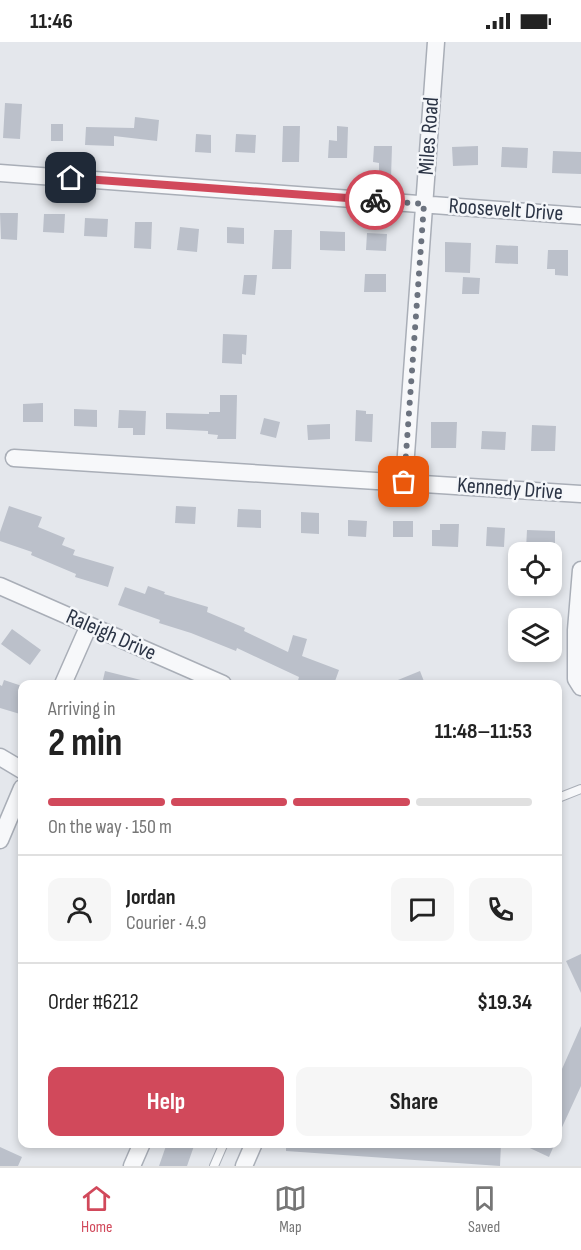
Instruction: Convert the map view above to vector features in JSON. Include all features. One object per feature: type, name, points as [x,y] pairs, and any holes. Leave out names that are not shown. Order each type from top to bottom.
[{"type":"street","name":"Miles Road","points":[[404,482],[436,42]]},
{"type":"street","name":"Roosevelt Drive","points":[[0,173],[581,216]]},
{"type":"street","name":"Kennedy Drive","points":[[14,458],[581,494]]},
{"type":"street","points":[[581,570],[576,630],[576,679],[581,687]]},
{"type":"street","name":"Raleigh Drive","points":[[0,586],[214,680]]},
{"type":"street","points":[[65,680],[89,625]]},
{"type":"street","points":[[0,757],[18,768]]},
{"type":"street","points":[[0,840],[18,797]]},
{"type":"street","points":[[132,1166],[140,1148]]},
{"type":"street","points":[[244,1166],[252,1148]]},
{"type":"lane","points":[[562,796],[581,789]]},
{"type":"lane","points":[[214,1166],[222,1148]]},
{"type":"building","points":[[5,103],[22,104],[20,139],[3,138]]},
{"type":"building","points":[[135,117],[159,120],[157,141],[114,136],[114,146],[85,145],[86,127],[134,128]]},
{"type":"building","points":[[51,124],[63,124],[63,141],[51,141]]},
{"type":"building","points":[[283,126],[300,126],[299,162],[282,162]]},
{"type":"building","points":[[337,126],[348,127],[347,158],[328,158],[329,140],[337,141]]},
{"type":"building","points":[[196,134],[211,135],[211,153],[195,152]]},
{"type":"building","points":[[236,134],[256,135],[255,153],[235,152]]},
{"type":"building","points":[[374,146],[392,146],[391,178],[379,177],[379,163],[373,162]]},
{"type":"building","points":[[478,146],[478,165],[453,166],[452,147]]},
{"type":"building","points":[[502,147],[528,148],[527,168],[501,167]]},
{"type":"building","points":[[553,151],[581,152],[581,174],[552,173]]},
{"type":"building","points":[[0,213],[18,213],[17,240],[1,239]]},
{"type":"building","points":[[44,214],[65,214],[64,233],[43,232]]},
{"type":"building","points":[[85,218],[108,219],[107,237],[84,236]]},
{"type":"building","points":[[135,222],[152,222],[151,249],[134,248]]},
{"type":"building","points":[[180,227],[199,229],[197,252],[177,250]]},
{"type":"building","points":[[227,227],[244,228],[244,244],[227,243]]},
{"type":"building","points":[[274,230],[292,230],[291,269],[272,269]]},
{"type":"building","points":[[320,231],[345,232],[345,251],[320,250]]},
{"type":"building","points":[[367,233],[387,234],[386,251],[366,250]]},
{"type":"building","points":[[445,242],[471,243],[470,273],[445,272]]},
{"type":"building","points":[[496,245],[518,246],[518,264],[495,263]]},
{"type":"building","points":[[548,250],[568,250],[568,276],[555,275],[555,269],[547,269]]},
{"type":"building","points":[[365,274],[386,274],[386,292],[364,292]]},
{"type":"building","points":[[244,275],[257,275],[255,295],[242,294]]},
{"type":"building","points":[[463,277],[480,278],[479,294],[462,294]]},
{"type":"building","points":[[223,334],[247,335],[246,355],[242,354],[242,364],[222,363]]},
{"type":"building","points":[[220,395],[237,395],[236,439],[217,439],[218,435],[208,434],[208,431],[166,429],[166,413],[220,412]]},
{"type":"building","points":[[43,403],[43,422],[23,422],[23,404]]},
{"type":"building","points":[[74,409],[97,410],[97,427],[74,426]]},
{"type":"building","points":[[119,410],[146,411],[145,435],[133,435],[133,428],[118,428]]},
{"type":"building","points":[[356,410],[373,414],[372,442],[355,441]]},
{"type":"building","points":[[264,418],[280,422],[276,438],[260,434]]},
{"type":"building","points":[[431,422],[457,422],[456,448],[431,448]]},
{"type":"building","points":[[330,424],[330,439],[308,440],[307,425]]},
{"type":"building","points":[[532,425],[556,426],[555,451],[531,451]]},
{"type":"building","points":[[482,431],[506,432],[505,450],[481,449]]},
{"type":"building","points":[[9,506],[42,517],[38,527],[65,538],[62,545],[75,550],[73,555],[114,567],[108,587],[75,577],[76,574],[31,555],[32,552],[0,541],[0,532]]},
{"type":"building","points":[[176,506],[196,507],[195,524],[175,523]]},
{"type":"building","points":[[238,509],[261,510],[261,528],[237,527]]},
{"type":"building","points":[[301,512],[319,513],[319,534],[301,533]]},
{"type":"building","points":[[348,520],[367,521],[366,537],[348,536]]},
{"type":"building","points":[[393,521],[413,521],[413,537],[393,537]]},
{"type":"building","points":[[440,524],[459,524],[458,547],[432,546],[432,530],[440,530]]},
{"type":"building","points":[[487,527],[505,528],[504,547],[486,546]]},
{"type":"building","points":[[527,530],[555,531],[555,542],[526,542]]},
{"type":"building","points":[[148,586],[165,592],[164,594],[208,607],[207,612],[245,628],[244,631],[288,652],[293,635],[307,639],[302,656],[339,670],[335,680],[298,680],[299,677],[237,648],[236,651],[159,623],[160,620],[118,605],[125,587],[145,594]]},
{"type":"building","points":[[12,629],[41,650],[30,665],[1,644]]},
{"type":"building","points":[[105,671],[141,680],[103,680]]},
{"type":"building","points":[[420,671],[423,680],[398,680]]},
{"type":"building","points":[[4,680],[18,685],[18,713],[0,708],[0,685],[2,686]]},
{"type":"building","points":[[581,954],[581,993],[566,961]]},
{"type":"building","points":[[581,1026],[581,1086],[562,1127],[562,1069]]},
{"type":"building","points":[[0,1147],[22,1157],[18,1166],[0,1166]]},
{"type":"building","points":[[165,1148],[193,1148],[187,1166],[159,1166]]},
{"type":"building","points":[[286,1148],[501,1148],[500,1166],[286,1151]]},
{"type":"building","points":[[530,1148],[553,1148],[549,1157]]},
{"type":"way so far","points":[[375,200],[424,204],[404,482]]},
{"type":"route","points":[[71,178],[375,200]]}]
